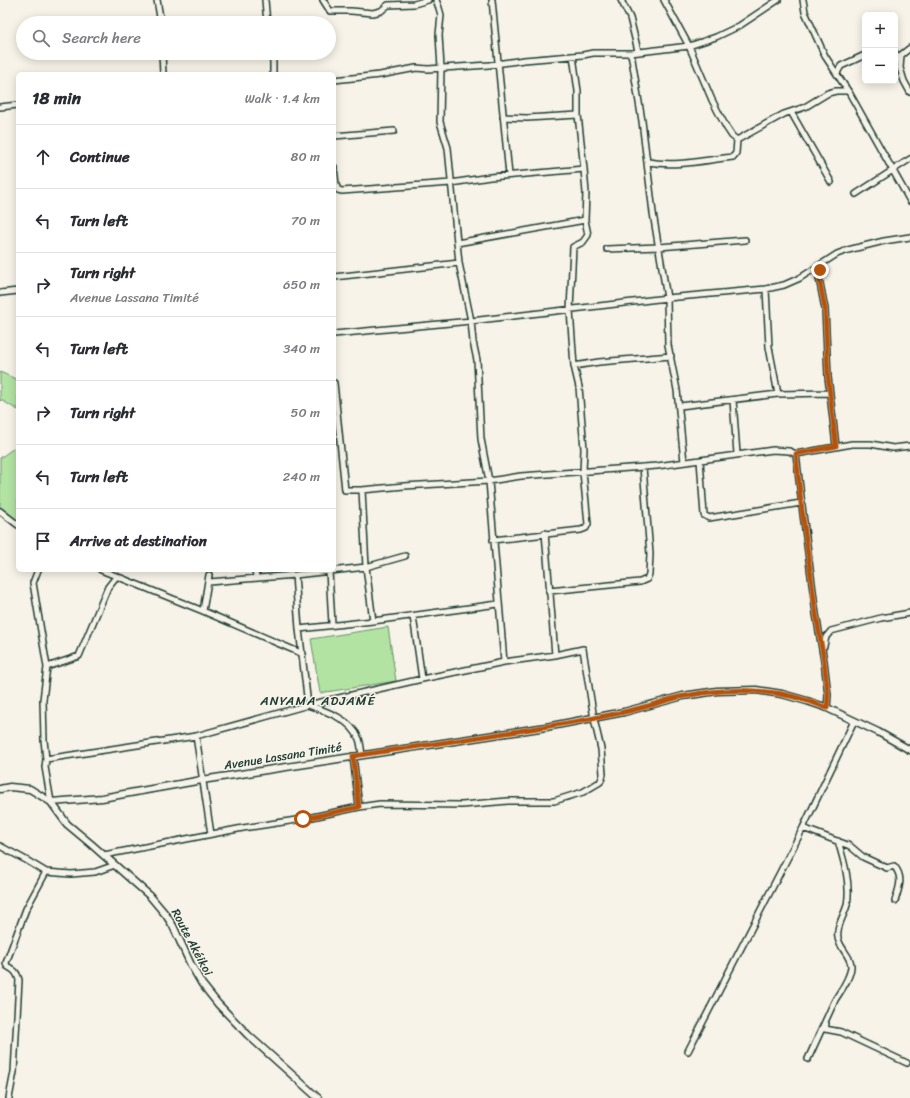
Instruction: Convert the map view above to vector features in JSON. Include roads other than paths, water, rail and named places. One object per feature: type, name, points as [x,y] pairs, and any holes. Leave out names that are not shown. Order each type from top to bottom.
[{"type":"street","points":[[157,0],[160,16]]},
{"type":"street","points":[[265,0],[266,16]]},
{"type":"street","points":[[323,0],[330,11],[373,13],[382,10],[387,2],[414,4],[428,0]]},
{"type":"street","points":[[436,0],[440,15],[440,122],[448,148],[459,263],[471,321],[477,360],[481,439],[489,481],[504,662]]},
{"type":"street","points":[[492,0],[509,175]]},
{"type":"street","points":[[621,0],[630,18],[638,51]]},
{"type":"street","points":[[648,162],[673,164],[733,157],[736,153],[737,140],[726,127],[712,100],[689,46],[664,0]]},
{"type":"street","points":[[336,80],[416,68],[441,68],[498,64],[593,53],[631,53],[689,46],[716,37],[739,26],[778,0]]},
{"type":"street","points":[[803,0],[805,12],[826,56],[848,91],[910,201]]},
{"type":"street","points":[[898,54],[901,54],[910,48]]},
{"type":"street","points":[[631,53],[648,162],[653,213],[667,298],[667,334],[680,406],[684,462]]},
{"type":"street","points":[[901,54],[900,68],[904,81],[910,92]]},
{"type":"street","points":[[493,540],[581,530],[586,528],[588,524],[583,472],[584,449],[579,387],[574,366],[570,310],[573,247],[583,242],[588,235],[585,220],[586,193],[578,115],[579,96],[573,56]]},
{"type":"street","points":[[837,73],[841,66],[862,56]]},
{"type":"street","points":[[898,59],[900,63]]},
{"type":"street","points":[[162,60],[163,72]]},
{"type":"street","points":[[272,72],[273,60]]},
{"type":"street","points":[[737,140],[784,114],[805,107],[828,93],[848,91]]},
{"type":"street","points":[[0,107],[16,105]]},
{"type":"street","points":[[791,112],[831,182]]},
{"type":"street","points":[[503,117],[526,118],[578,115]]},
{"type":"street","points":[[336,136],[394,131]]},
{"type":"street","points":[[856,194],[910,159]]},
{"type":"street","points":[[336,185],[338,190],[342,191],[451,183],[509,175],[584,169]]},
{"type":"street","points":[[457,243],[585,220]]},
{"type":"street","points":[[336,334],[471,321],[667,298],[766,289],[800,278],[837,254],[848,250],[884,241],[910,237]]},
{"type":"street","points":[[607,249],[659,247],[745,240]]},
{"type":"street","points":[[336,277],[459,263]]},
{"type":"street","points":[[823,263],[819,278],[825,309],[830,393],[836,446]]},
{"type":"street","points":[[766,289],[769,347],[778,394]]},
{"type":"street","points":[[0,293],[16,291]]},
{"type":"street","points":[[574,366],[599,362],[670,356]]},
{"type":"street","points":[[680,406],[778,394],[830,393]]},
{"type":"street","points":[[734,400],[737,454]]},
{"type":"street","points":[[336,419],[337,437],[345,490],[489,481],[521,476],[643,468],[781,449],[796,454],[836,446],[862,444],[893,448],[910,446]]},
{"type":"street","points":[[796,454],[816,614],[823,653],[828,695],[827,708]]},
{"type":"street","points":[[700,460],[704,515],[706,517],[709,518],[801,503]]},
{"type":"street","points":[[549,590],[640,582],[647,580],[649,574],[650,554],[643,468]]},
{"type":"street","points":[[362,490],[366,567],[373,621]]},
{"type":"street","points":[[0,511],[16,523]]},
{"type":"street","points":[[545,533],[555,655]]},
{"type":"street","points":[[336,570],[366,567],[405,556]]},
{"type":"street","points":[[37,572],[33,583],[47,668],[44,700],[44,740],[46,759],[45,766],[51,802]]},
{"type":"street","points":[[105,572],[203,611],[302,654]]},
{"type":"street","points":[[255,572],[256,577]]},
{"type":"street","points":[[209,582],[311,572]]},
{"type":"street","points":[[329,572],[332,624]]},
{"type":"street","points":[[293,573],[308,706]]},
{"type":"street","points":[[203,611],[209,575]]},
{"type":"street","points":[[47,668],[79,656],[108,587],[116,577]]},
{"type":"street","points":[[299,629],[332,624],[413,616],[498,604]]},
{"type":"street","points":[[823,653],[826,637],[831,631],[881,618],[910,613]]},
{"type":"street","points":[[413,616],[422,679]]},
{"type":"street","points":[[46,759],[196,736],[308,706],[422,679],[504,662],[583,650],[594,719],[601,749],[602,778],[596,785],[584,792],[554,801],[508,801],[462,805],[380,804],[303,819],[243,828],[104,855]]},
{"type":"street","name":"Avenue Lassana Timité","points":[[51,802],[102,798],[202,780],[353,756],[493,736],[594,719],[683,696],[724,691],[756,690],[807,701],[854,720],[910,750]]},
{"type":"street","points":[[308,706],[327,712],[351,727],[359,739],[362,755]]},
{"type":"street","points":[[688,1051],[803,828],[854,720]]},
{"type":"street","points":[[196,736],[211,834]]},
{"type":"street","points":[[353,756],[359,807]]},
{"type":"street","name":"Route Akéikoi","points":[[0,789],[10,787],[30,789],[51,802],[67,824],[150,896],[166,915],[198,978],[218,1004],[248,1035],[318,1098]]},
{"type":"street","points":[[803,828],[850,846],[863,857],[887,868],[894,866],[900,879],[895,901]]},
{"type":"street","points":[[808,1059],[851,969],[851,965],[838,941],[837,935],[847,904],[848,894],[848,883],[838,841]]},
{"type":"street","points":[[0,846],[46,872],[71,874],[95,872],[115,865]]},
{"type":"street","points":[[9,1098],[14,1072],[19,980],[14,970],[7,966],[6,963],[26,909],[46,872]]},
{"type":"street","points":[[826,1021],[825,1029],[841,1032],[907,1063]]},
{"type":"district","name":"ANYAMA ADJAMÉ","points":[[318,700]]}]
